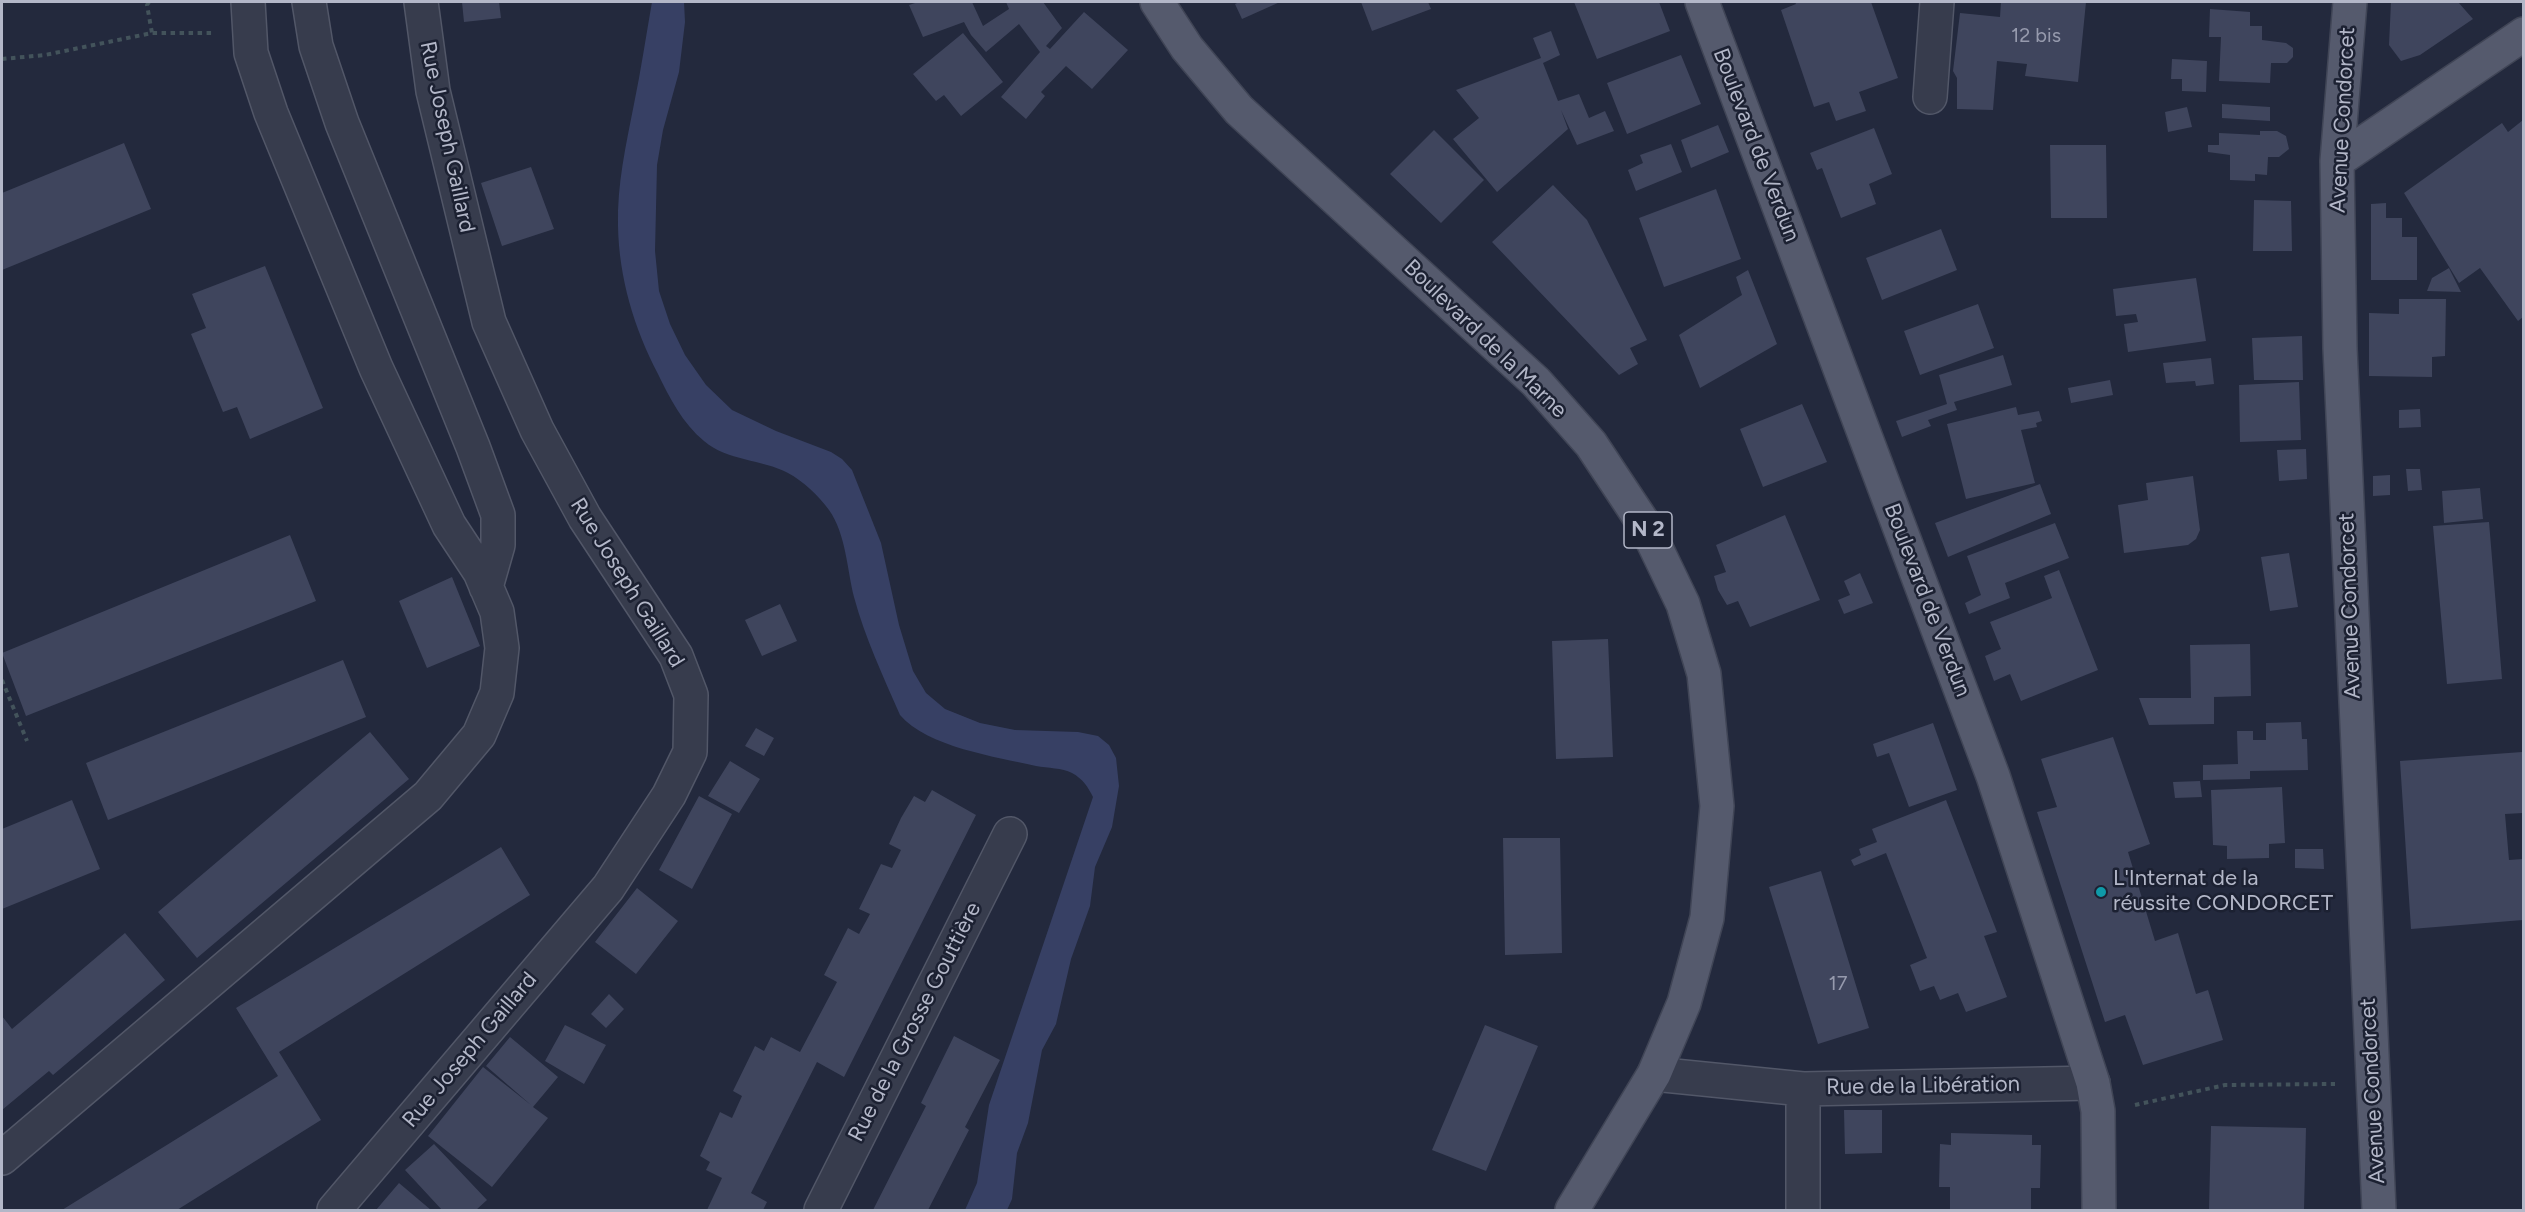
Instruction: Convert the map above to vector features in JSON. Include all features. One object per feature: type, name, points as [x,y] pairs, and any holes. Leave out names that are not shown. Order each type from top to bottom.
[{"type":"main road","name":"Boulevard de la Marne","points":[[1157,2],[1187,48],[1239,110],[1536,382],[1590,444],[1646,527],[1683,604],[1704,674],[1717,806],[1707,918],[1684,1003],[1654,1074],[1572,1210]]},
{"type":"main road","name":"Boulevard de Verdun","points":[[1702,2],[1993,776],[2096,1097],[2099,1210]]},
{"type":"main road","name":"Avenue Condorcet","points":[[2350,2],[2337,161],[2340,348],[2379,1210]]},
{"type":"main road","points":[[2337,161],[2523,34]]},
{"type":"street","points":[[309,2],[316,46],[342,123],[473,447],[498,515],[498,545],[486,587]]},
{"type":"street","name":"Rue Joseph Gaillard","points":[[334,1210],[608,888],[669,795],[690,752],[691,695],[676,656],[585,518],[537,430],[489,322],[433,91],[421,2]]},
{"type":"street","points":[[1930,96],[1937,2]]},
{"type":"street","points":[[2,1158],[428,796],[478,735],[497,693],[502,648],[497,612],[480,572],[449,525],[376,368],[270,112],[251,53],[248,17]]},
{"type":"street","name":"Rue de la Grosse Gouttière","points":[[820,1210],[1010,834]]},
{"type":"street","points":[[1654,1074],[1803,1089]]},
{"type":"street","name":"Rue de la Libération","points":[[1803,1210],[1803,1089],[2096,1097]]},
{"type":"path","points":[[149,2],[147,5],[152,33]]},
{"type":"path","points":[[2,59],[45,56],[152,33],[248,17]]},
{"type":"path","points":[[2,680],[27,741]]},
{"type":"path","points":[[2096,1097],[2175,1097],[2225,1085],[2372,1084]]},
{"type":"water","points":[[652,2],[684,2],[685,22],[679,72],[663,130],[657,165],[655,251],[659,291],[670,324],[685,355],[706,385],[732,410],[776,431],[831,452],[842,459],[852,470],[881,543],[899,625],[913,671],[926,693],[945,709],[980,723],[1015,730],[1078,732],[1098,736],[1109,745],[1116,758],[1119,786],[1112,827],[1095,867],[1090,906],[1071,959],[1056,1024],[1042,1050],[1028,1123],[1017,1153],[1012,1199],[1007,1210],[965,1210],[977,1183],[989,1105],[1093,797],[1085,784],[1072,773],[983,754],[945,743],[912,726],[900,715],[863,627],[854,597],[843,541],[829,510],[810,489],[788,473],[713,448],[696,434],[672,401],[649,357],[629,302],[621,265],[618,226],[623,165]]},
{"type":"building","points":[[462,2],[499,2],[501,18],[464,22]]},
{"type":"building","points":[[918,2],[972,2],[983,26],[1009,9],[1006,2],[1043,2],[1062,28],[1046,46],[1050,49],[1084,12],[1128,50],[1092,89],[1066,66],[1041,92],[1045,96],[1026,119],[1001,97],[1040,52],[1019,24],[986,52],[971,35],[964,22],[923,37],[909,5]]},
{"type":"building","points":[[1239,2],[1280,2],[1242,19],[1235,4]]},
{"type":"building","points":[[1361,2],[1428,2],[1431,9],[1372,31]]},
{"type":"building","points":[[1574,2],[1659,2],[1670,31],[1597,59]]},
{"type":"building","points":[[1795,2],[1871,2],[1898,78],[1859,92],[1866,111],[1836,121],[1829,102],[1814,107],[1781,10],[1796,4]]},
{"type":"building","points":[[2001,2],[2086,2],[2078,82],[2025,76],[2027,64],[1997,61],[1993,110],[1957,109],[1957,78],[1953,71],[1960,13],[2000,17]]},
{"type":"building","points":[[2391,2],[2458,2],[2473,19],[2420,55],[2401,61],[2389,45]]},
{"type":"building","points":[[2210,9],[2250,12],[2250,26],[2262,26],[2262,40],[2286,43],[2293,48],[2293,57],[2287,63],[2271,63],[2270,83],[2219,81],[2221,37],[2209,37]]},
{"type":"building","points":[[1551,31],[1560,55],[1543,63],[1558,101],[1579,94],[1589,118],[1605,111],[1614,131],[1577,145],[1561,110],[1568,129],[1497,192],[1453,139],[1479,118],[1456,90],[1541,58],[1533,38]]},
{"type":"building","points":[[963,33],[1003,82],[961,116],[944,95],[936,101],[913,74]]},
{"type":"building","points":[[1681,55],[1701,104],[1627,134],[1607,83]]},
{"type":"building","points":[[2172,59],[2207,61],[2206,92],[2182,91],[2182,79],[2171,79]]},
{"type":"building","points":[[2222,104],[2270,107],[2270,121],[2222,118]]},
{"type":"building","points":[[2187,107],[2192,127],[2168,132],[2165,112]]},
{"type":"building","points":[[2523,120],[2523,317],[2518,321],[2480,268],[2459,283],[2404,193],[2502,123],[2508,132]]},
{"type":"building","points":[[1718,125],[1729,152],[1691,168],[1681,140]]},
{"type":"building","points":[[1874,128],[1892,174],[1869,184],[1876,204],[1841,218],[1822,168],[1817,170],[1810,153]]},
{"type":"building","points":[[1434,130],[1484,180],[1441,223],[1390,174]]},
{"type":"building","points":[[2260,131],[2277,131],[2286,136],[2289,149],[2279,157],[2268,157],[2267,175],[2255,174],[2255,181],[2230,180],[2230,155],[2208,152],[2208,145],[2219,145],[2219,133],[2260,135]]},
{"type":"building","points":[[124,143],[151,209],[2,270],[2,193]]},
{"type":"building","points":[[1671,144],[1682,172],[1636,191],[1628,170],[1643,163],[1640,155]]},
{"type":"building","points":[[2050,145],[2106,145],[2107,218],[2051,218]]},
{"type":"building","points":[[531,167],[554,229],[502,246],[481,183]]},
{"type":"building","points":[[1553,185],[1587,220],[1647,340],[1630,348],[1638,364],[1619,375],[1492,242]]},
{"type":"building","points":[[1716,189],[1741,259],[1664,287],[1639,218]]},
{"type":"building","points":[[2254,200],[2291,201],[2292,251],[2253,251]]},
{"type":"building","points":[[2386,203],[2386,218],[2402,218],[2402,237],[2417,237],[2417,280],[2371,280],[2371,204]]},
{"type":"building","points":[[1941,229],[1957,270],[1882,300],[1866,258]]},
{"type":"building","points":[[265,266],[323,408],[250,439],[237,407],[223,412],[191,334],[206,328],[192,294]]},
{"type":"building","points":[[2449,268],[2461,292],[2427,291],[2432,278]]},
{"type":"building","points":[[1748,270],[1777,344],[1700,388],[1679,335],[1742,295],[1736,277]]},
{"type":"building","points":[[2196,278],[2206,341],[2128,352],[2124,324],[2138,322],[2136,314],[2116,316],[2113,289]]},
{"type":"building","points":[[2399,299],[2446,299],[2445,356],[2432,357],[2432,377],[2369,376],[2369,313],[2399,314]]},
{"type":"building","points":[[1978,304],[1994,348],[1920,375],[1904,331]]},
{"type":"building","points":[[2302,336],[2303,380],[2254,380],[2252,338]]},
{"type":"building","points":[[2003,355],[2012,385],[1954,402],[1957,410],[1928,420],[1931,426],[1902,437],[1896,421],[1947,404],[1939,375]]},
{"type":"building","points":[[2211,358],[2214,384],[2196,386],[2195,381],[2166,383],[2163,363]]},
{"type":"building","points":[[2110,380],[2113,395],[2071,403],[2068,388]]},
{"type":"building","points":[[2299,382],[2301,440],[2240,442],[2239,385]]},
{"type":"building","points":[[1802,404],[1827,462],[1763,487],[1740,429]]},
{"type":"building","points":[[2016,407],[2018,415],[2039,411],[2042,421],[2036,423],[2037,427],[2021,430],[2035,483],[1966,499],[1947,424]]},
{"type":"building","points":[[2420,409],[2421,427],[2399,428],[2399,410]]},
{"type":"building","points":[[2306,449],[2307,479],[2279,481],[2277,450]]},
{"type":"building","points":[[2406,469],[2420,469],[2422,490],[2408,491]]},
{"type":"building","points":[[2390,475],[2390,495],[2373,496],[2373,476]]},
{"type":"building","points":[[2193,476],[2200,530],[2196,539],[2188,545],[2124,553],[2118,505],[2148,500],[2146,483]]},
{"type":"building","points":[[2040,484],[2051,514],[1948,557],[1935,523]]},
{"type":"building","points":[[2480,488],[2483,519],[2444,523],[2442,491]]},
{"type":"building","points":[[1785,515],[1820,600],[1750,627],[1738,601],[1727,605],[1718,590],[1714,576],[1726,572],[1716,545]]},
{"type":"building","points":[[2489,522],[2502,679],[2447,684],[2433,526]]},
{"type":"building","points":[[2055,523],[2069,558],[2005,583],[2010,598],[1969,614],[1965,603],[1981,595],[1967,556]]},
{"type":"building","points":[[290,535],[316,601],[26,716],[2,653]]},
{"type":"building","points":[[2289,553],[2298,607],[2270,611],[2261,557]]},
{"type":"building","points":[[2059,570],[2098,670],[2021,701],[2010,674],[1994,681],[1985,656],[2001,649],[1990,622],[2052,598],[2044,576]]},
{"type":"building","points":[[1860,573],[1873,603],[1844,614],[1838,600],[1850,595],[1844,581]]},
{"type":"building","points":[[452,577],[480,646],[427,668],[399,601]]},
{"type":"building","points":[[780,604],[797,641],[762,656],[745,620]]},
{"type":"building","points":[[1608,639],[1613,757],[1556,759],[1552,641]]},
{"type":"building","points":[[2250,644],[2251,696],[2214,697],[2214,724],[2149,725],[2139,698],[2191,698],[2190,645]]},
{"type":"building","points":[[343,660],[366,717],[108,820],[86,763]]},
{"type":"building","points":[[2301,722],[2302,739],[2307,739],[2308,770],[2250,771],[2250,779],[2203,780],[2203,765],[2238,764],[2237,731],[2253,731],[2253,740],[2266,740],[2266,723]]},
{"type":"building","points":[[1933,723],[1957,790],[1909,807],[1889,753],[1877,757],[1873,744]]},
{"type":"building","points":[[756,728],[774,738],[764,756],[745,746]]},
{"type":"building","points":[[370,732],[409,779],[197,958],[158,912]]},
{"type":"building","name":"L'Internat de la réussite CONDORCET","points":[[2113,737],[2150,844],[2128,852],[2155,941],[2178,933],[2196,994],[2208,990],[2223,1040],[2143,1065],[2125,1015],[2105,1022],[2037,812],[2057,807],[2041,759]]},
{"type":"building","points":[[2522,752],[2523,813],[2505,814],[2509,860],[2523,859],[2523,920],[2411,929],[2400,761]]},
{"type":"building","points":[[730,761],[760,779],[739,813],[708,796]]},
{"type":"building","points":[[2200,781],[2202,797],[2175,798],[2173,782]]},
{"type":"building","points":[[2282,787],[2285,843],[2269,844],[2269,858],[2227,859],[2227,846],[2213,845],[2211,790]]},
{"type":"building","points":[[932,790],[976,815],[844,1077],[817,1062],[751,1193],[767,1202],[763,1210],[707,1210],[722,1178],[706,1170],[710,1162],[700,1156],[720,1112],[732,1118],[742,1096],[733,1091],[755,1046],[764,1051],[771,1037],[800,1052],[837,982],[824,975],[848,928],[859,934],[870,914],[859,909],[881,864],[892,868],[901,850],[889,844],[901,818],[914,796],[925,802]]},
{"type":"building","points":[[699,796],[732,814],[692,889],[659,870]]},
{"type":"building","points":[[72,800],[100,869],[2,909],[2,829]]},
{"type":"building","points":[[1946,800],[1997,932],[1984,936],[2007,997],[1966,1012],[1958,993],[1940,1000],[1934,986],[1920,991],[1910,965],[1927,958],[1886,853],[1854,866],[1851,860],[1861,855],[1859,849],[1877,842],[1872,829]]},
{"type":"building","points":[[1503,838],[1560,838],[1562,953],[1505,955]]},
{"type":"building","points":[[501,847],[530,895],[279,1052],[321,1120],[177,1210],[62,1210],[278,1076],[236,1008]]},
{"type":"building","points":[[2295,849],[2323,849],[2324,869],[2295,868]]},
{"type":"building","points":[[1821,871],[1869,1028],[1818,1044],[1769,887]]},
{"type":"building","points":[[637,888],[678,921],[636,974],[595,942]]},
{"type":"building","points":[[125,933],[165,980],[53,1075],[49,1071],[2,1110],[2,1016],[12,1029]]},
{"type":"building","points":[[609,994],[624,1009],[606,1028],[591,1014]]},
{"type":"building","points":[[565,1025],[606,1045],[584,1084],[545,1061]]},
{"type":"building","points":[[1485,1025],[1538,1046],[1486,1171],[1432,1150]]},
{"type":"building","points":[[954,1036],[1000,1060],[965,1127],[969,1130],[928,1210],[873,1210],[926,1106],[921,1103]]},
{"type":"building","points":[[510,1037],[558,1077],[533,1107],[548,1118],[492,1187],[428,1136],[483,1067],[531,1105],[486,1066]]},
{"type":"building","points":[[1844,1110],[1882,1110],[1882,1153],[1845,1154]]},
{"type":"building","points":[[2211,1126],[2306,1128],[2304,1210],[2209,1210]]},
{"type":"building","points":[[1951,1133],[2032,1135],[2032,1145],[2041,1145],[2040,1188],[2031,1188],[2031,1210],[1950,1210],[1950,1187],[1939,1187],[1940,1144],[1951,1145]]},
{"type":"building","points":[[434,1144],[487,1200],[476,1210],[442,1210],[405,1170]]},
{"type":"building","points":[[399,1183],[431,1210],[376,1210]]},
{"type":"place","name":"L'Internat de la réussite CONDORCET","points":[[2101,892]]}]
